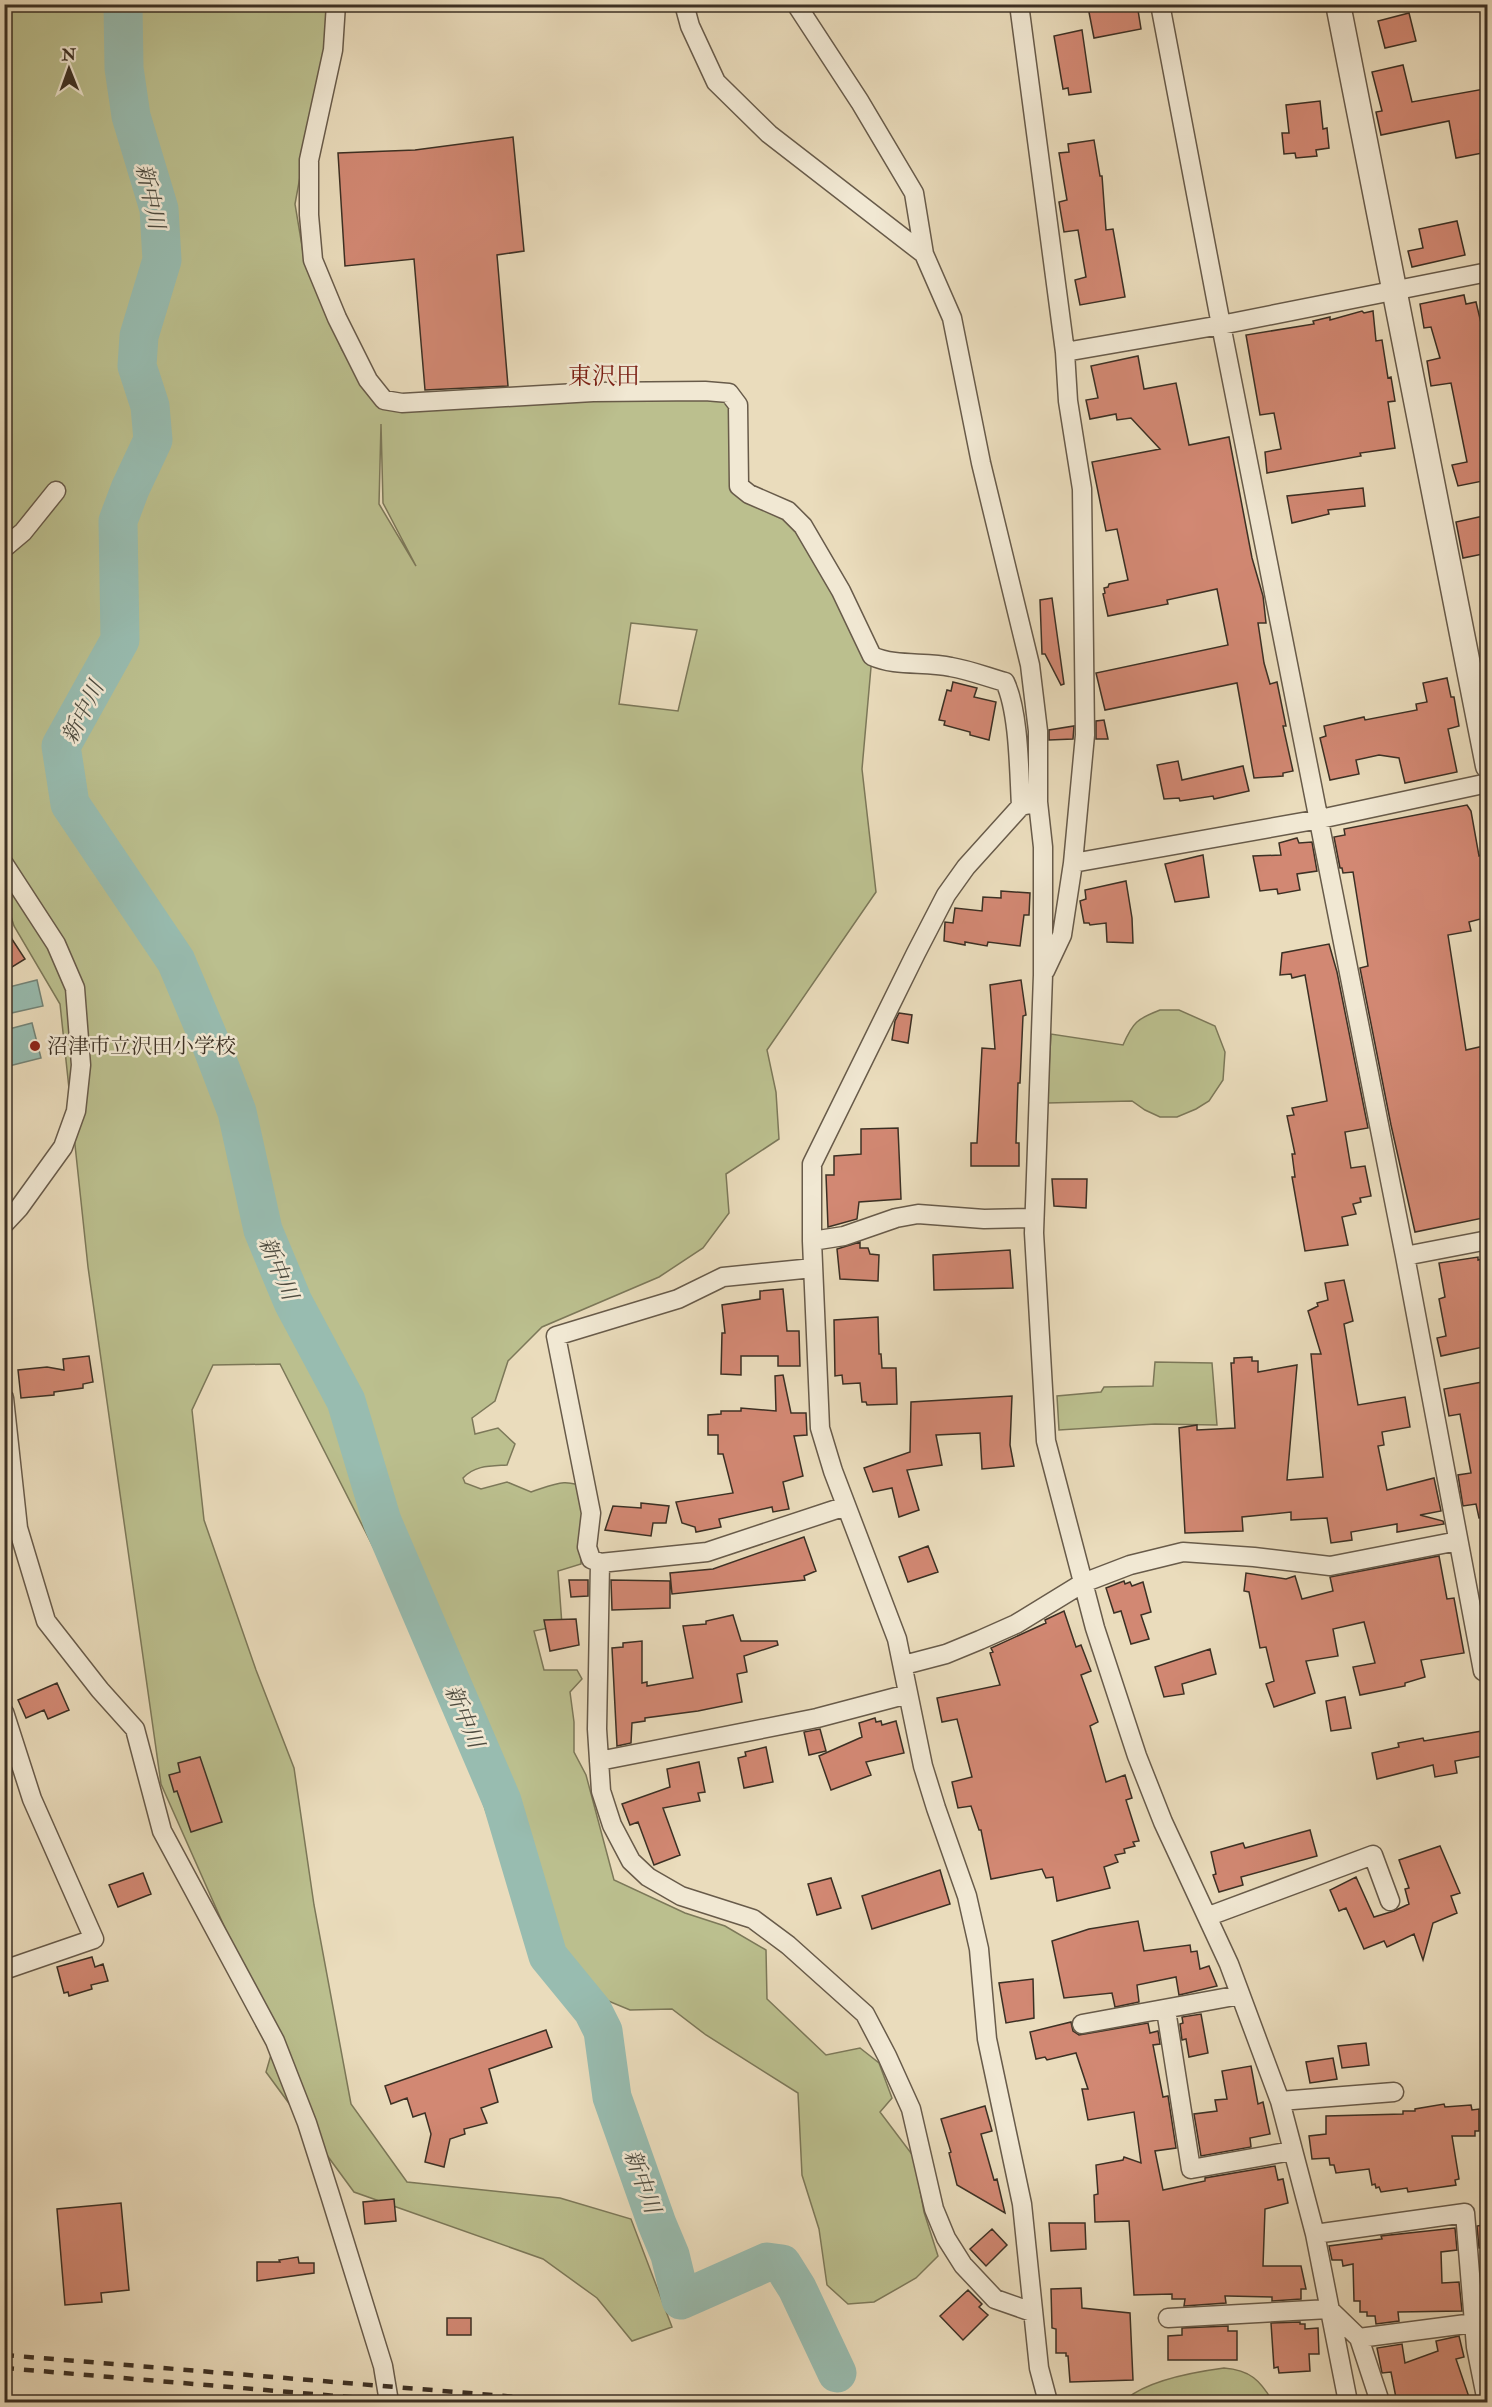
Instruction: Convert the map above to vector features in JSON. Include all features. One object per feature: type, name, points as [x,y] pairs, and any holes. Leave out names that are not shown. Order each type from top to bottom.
[{"type":"street","points":[[336,4],[333,50],[309,160],[309,215],[314,261],[337,318],[368,380],[384,400],[402,403],[592,392],[705,391],[729,393],[738,405],[739,486],[749,494],[788,511],[803,526],[841,591],[872,656],[889,661],[950,666],[1005,682],[1010,692],[1030,804],[1043,847],[1043,975],[1034,1218],[1046,1441],[1095,1628],[1137,1756],[1163,1822],[1209,1916],[1280,2101],[1315,2234],[1348,2403]]},
{"type":"street","points":[[684,4],[690,26],[716,82],[769,134],[924,254]]},
{"type":"street","points":[[796,4],[860,102],[914,193],[924,254],[952,318],[981,463],[1030,665],[1038,731],[1030,804],[966,867],[946,896],[866,1051],[812,1164],[812,1241],[820,1428],[846,1506],[897,1639],[923,1766],[967,1896],[979,1949],[987,2039],[1022,2204],[1039,2368],[1048,2403]]},
{"type":"street","points":[[1019,4],[1065,352],[1068,401],[1082,489],[1085,735],[1073,863],[1062,935],[1043,975]]},
{"type":"street","points":[[1160,4],[1405,1256],[1483,1671],[1488,1674]]},
{"type":"street","points":[[1338,4],[1488,766]]},
{"type":"street","points":[[1065,352],[1221,325],[1488,272]]},
{"type":"street","points":[[4,548],[23,532],[57,490]]},
{"type":"street","points":[[1073,863],[1320,819],[1488,783]]},
{"type":"street","points":[[4,864],[56,944],[75,988],[81,1065],[76,1111],[63,1147],[19,1208],[4,1224]]},
{"type":"street","points":[[812,1241],[844,1236],[896,1218],[918,1214],[984,1219],[1034,1218]]},
{"type":"street","points":[[1405,1256],[1488,1240]]},
{"type":"street","points":[[813,1268],[723,1277],[678,1299],[556,1336],[591,1513],[587,1547],[591,1559],[600,1563],[707,1552],[846,1506]]},
{"type":"street","points":[[4,1398],[11,1525],[46,1621],[100,1690],[135,1729],[162,1831],[275,2041],[306,2123],[369,2320],[383,2366],[389,2403]]},
{"type":"street","points":[[904,1665],[946,1654],[1016,1624],[1083,1583],[1130,1565],[1183,1552],[1330,1566],[1458,1541]]},
{"type":"street","points":[[600,1563],[597,1729],[601,1791],[612,1825],[631,1861],[648,1877],[681,1896],[753,1919],[788,1945],[865,2014],[911,2109],[934,2209],[946,2238],[963,2265],[995,2299],[1032,2312]]},
{"type":"street","points":[[599,1761],[817,1718],[908,1694]]},
{"type":"street","points":[[4,1712],[32,1799],[94,1939],[4,1970]]},
{"type":"street","points":[[1209,1916],[1373,1855],[1390,1900]]},
{"type":"street","points":[[1082,2024],[1240,1995]]},
{"type":"street","points":[[1166,2010],[1191,2169],[1292,2151]]},
{"type":"street","points":[[1280,2101],[1394,2091]]},
{"type":"street","points":[[1315,2234],[1465,2213],[1476,2347],[1487,2403]]},
{"type":"street","points":[[1168,2318],[1329,2309],[1359,2338],[1380,2403]]},
{"type":"street","points":[[1359,2338],[1474,2323]]},
{"type":"green space","points":[[4,5],[336,5],[317,84],[295,204],[304,258],[342,350],[380,407],[729,393],[746,484],[788,511],[872,656],[862,769],[876,892],[767,1050],[776,1092],[779,1139],[726,1174],[729,1213],[703,1248],[659,1277],[542,1327],[508,1361],[495,1401],[472,1418],[475,1434],[498,1428],[515,1444],[507,1465],[478,1468],[463,1478],[465,1483],[481,1489],[507,1482],[531,1492],[561,1483],[590,1489],[580,1545],[581,1564],[558,1571],[562,1625],[534,1631],[544,1670],[577,1670],[582,1679],[570,1692],[574,1722],[574,1752],[586,1775],[614,1880],[685,1913],[725,1926],[766,1950],[767,1999],[826,2055],[860,2048],[879,2063],[892,2098],[880,2112],[914,2157],[924,2212],[938,2256],[916,2278],[874,2302],[848,2304],[827,2285],[819,2229],[802,2175],[798,2093],[706,2035],[672,2009],[630,2010],[577,1988],[545,1963],[518,1905],[441,1680],[280,1364],[213,1365],[192,1410],[204,1520],[256,1670],[294,1768],[314,1905],[351,2104],[407,2182],[560,2198],[631,2219],[672,2327],[632,2341],[597,2298],[543,2259],[354,2192],[266,2072],[275,2041],[161,1784],[88,1267],[60,1004],[14,926],[5,897]],"holes":[[[381,424],[383,503],[416,566],[379,504]],[[631,623],[697,630],[678,711],[619,704]]]},
{"type":"green space","points":[[1160,1010],[1179,1010],[1215,1026],[1225,1052],[1223,1080],[1209,1101],[1177,1117],[1160,1117],[1132,1101],[1047,1103],[1051,1034],[1123,1045],[1137,1022]]},
{"type":"green space","points":[[1155,1362],[1212,1363],[1217,1425],[1155,1424],[1059,1430],[1057,1396],[1101,1392],[1104,1387],[1153,1386]]},
{"type":"green space","points":[[1224,2368],[1248,2374],[1259,2382],[1273,2402],[1125,2402],[1136,2392],[1159,2382]]},
{"type":"water","points":[[37,980],[43,1006],[7,1014],[5,988]]},
{"type":"water","points":[[32,1023],[41,1058],[5,1067],[5,1030]]},
{"type":"building","points":[[1100,4],[1137,4],[1141,29],[1094,38],[1088,7]]},
{"type":"building","points":[[1409,13],[1416,41],[1385,48],[1378,21]]},
{"type":"building","points":[[1082,30],[1091,92],[1069,95],[1068,88],[1063,89],[1054,36]]},
{"type":"building","points":[[1403,65],[1412,102],[1484,89],[1488,106],[1488,152],[1456,158],[1449,121],[1381,135],[1376,112],[1382,111],[1372,72]]},
{"type":"building","points":[[1320,101],[1323,129],[1327,128],[1329,148],[1316,150],[1317,156],[1296,158],[1295,153],[1284,154],[1282,133],[1289,133],[1286,105]]},
{"type":"building","points":[[513,137],[524,251],[497,255],[508,386],[425,390],[414,259],[345,266],[338,153],[415,150]]},
{"type":"building","points":[[1094,140],[1100,176],[1102,176],[1106,230],[1113,229],[1125,297],[1080,305],[1075,280],[1086,277],[1078,230],[1064,232],[1059,202],[1067,200],[1059,153],[1069,152],[1068,144]]},
{"type":"building","points":[[1457,221],[1465,255],[1412,267],[1408,251],[1423,248],[1419,229]]},
{"type":"building","points":[[1464,295],[1466,304],[1476,302],[1488,352],[1488,480],[1458,486],[1452,465],[1467,462],[1451,383],[1431,386],[1427,361],[1440,358],[1431,327],[1424,328],[1420,304]]},
{"type":"building","points":[[1362,311],[1364,313],[1373,311],[1376,341],[1382,340],[1388,378],[1391,377],[1395,401],[1388,402],[1395,448],[1360,453],[1361,456],[1267,473],[1265,452],[1281,449],[1274,413],[1260,415],[1246,335],[1314,324],[1313,321],[1330,317],[1330,320]]},
{"type":"building","points":[[1138,356],[1144,389],[1176,383],[1189,445],[1229,437],[1252,558],[1263,596],[1266,623],[1258,623],[1264,663],[1270,684],[1277,682],[1286,726],[1283,726],[1293,771],[1283,773],[1283,776],[1254,778],[1237,683],[1105,710],[1096,673],[1228,645],[1217,589],[1167,600],[1168,604],[1108,616],[1103,594],[1105,593],[1104,588],[1109,584],[1128,580],[1117,529],[1106,531],[1092,462],[1160,449],[1131,418],[1117,420],[1116,414],[1090,419],[1086,400],[1098,398],[1091,366]]},
{"type":"building","points":[[1363,488],[1365,506],[1328,510],[1329,514],[1292,523],[1287,496]]},
{"type":"building","points":[[1488,515],[1488,553],[1463,558],[1456,522]]},
{"type":"building","points":[[1052,598],[1064,684],[1061,685],[1045,654],[1042,654],[1040,600]]},
{"type":"building","points":[[1447,678],[1451,697],[1454,697],[1459,726],[1448,729],[1457,772],[1405,783],[1399,758],[1379,755],[1356,760],[1359,774],[1330,780],[1320,738],[1326,736],[1324,726],[1364,717],[1365,720],[1417,710],[1416,704],[1427,702],[1423,683]]},
{"type":"building","points":[[953,682],[977,688],[974,697],[996,702],[989,740],[944,725],[945,721],[939,720],[947,690],[951,691]]},
{"type":"building","points":[[1104,720],[1108,739],[1096,739],[1096,721]]},
{"type":"building","points":[[1074,726],[1073,739],[1049,740],[1049,730]]},
{"type":"building","points":[[1178,761],[1182,780],[1243,766],[1249,791],[1214,799],[1213,796],[1180,801],[1179,798],[1164,799],[1157,765]]},
{"type":"building","points":[[1467,805],[1471,811],[1479,856],[1481,855],[1488,879],[1488,917],[1469,922],[1471,931],[1448,935],[1466,1050],[1488,1045],[1488,1217],[1415,1232],[1360,968],[1368,966],[1353,872],[1343,873],[1340,868],[1334,837],[1345,835],[1344,829]]},
{"type":"building","points":[[1297,838],[1299,843],[1312,842],[1317,871],[1297,874],[1300,890],[1278,894],[1277,889],[1260,891],[1253,856],[1281,855],[1279,843]]},
{"type":"building","points":[[1203,855],[1209,897],[1175,902],[1165,864]]},
{"type":"building","points":[[1126,881],[1132,918],[1133,943],[1107,942],[1106,923],[1090,925],[1084,923],[1080,901],[1086,899],[1085,890]]},
{"type":"building","points":[[1001,891],[1030,893],[1029,915],[1024,915],[1020,946],[988,942],[987,946],[965,942],[965,945],[944,941],[945,922],[953,923],[955,908],[982,911],[983,897],[1001,898]]},
{"type":"building","points":[[4,927],[25,959],[4,972]]},
{"type":"building","points":[[1329,944],[1337,972],[1368,1128],[1345,1132],[1351,1168],[1365,1166],[1371,1196],[1360,1198],[1361,1202],[1353,1204],[1356,1214],[1342,1217],[1348,1245],[1305,1251],[1292,1177],[1295,1177],[1292,1154],[1295,1154],[1287,1116],[1294,1115],[1292,1108],[1327,1101],[1305,975],[1292,978],[1291,974],[1280,975],[1282,953]]},
{"type":"building","points":[[1021,980],[1026,1015],[1023,1016],[1020,1083],[1018,1083],[1016,1143],[1019,1143],[1019,1166],[971,1166],[971,1143],[977,1143],[982,1048],[995,1049],[990,985]]},
{"type":"building","points":[[899,1013],[912,1015],[908,1043],[892,1040],[895,1021]]},
{"type":"building","points":[[898,1128],[901,1199],[859,1202],[857,1219],[828,1227],[826,1175],[834,1175],[834,1156],[861,1154],[861,1129]]},
{"type":"building","points":[[1052,1179],[1087,1179],[1086,1208],[1054,1206]]},
{"type":"building","points":[[860,1242],[860,1248],[868,1248],[870,1254],[879,1255],[878,1281],[840,1279],[837,1249]]},
{"type":"building","points":[[1010,1250],[1013,1288],[934,1290],[933,1255]]},
{"type":"building","points":[[1478,1257],[1478,1260],[1488,1258],[1488,1346],[1441,1356],[1437,1338],[1446,1336],[1439,1299],[1445,1297],[1439,1263]]},
{"type":"building","points":[[1344,1280],[1353,1321],[1344,1324],[1358,1405],[1405,1397],[1410,1427],[1382,1432],[1384,1445],[1378,1446],[1387,1490],[1434,1478],[1441,1511],[1420,1515],[1443,1521],[1444,1524],[1397,1532],[1397,1524],[1351,1532],[1352,1540],[1331,1543],[1327,1518],[1291,1520],[1291,1512],[1242,1517],[1243,1531],[1185,1533],[1179,1428],[1197,1425],[1197,1430],[1235,1428],[1231,1363],[1234,1363],[1234,1358],[1252,1357],[1252,1361],[1258,1361],[1258,1372],[1297,1365],[1287,1480],[1323,1477],[1311,1354],[1321,1354],[1308,1311],[1318,1306],[1317,1303],[1328,1300],[1325,1283]]},
{"type":"building","points":[[783,1289],[787,1331],[799,1331],[800,1366],[778,1366],[778,1356],[741,1356],[741,1375],[721,1374],[722,1333],[725,1333],[722,1305],[760,1299],[760,1291]]},
{"type":"building","points":[[878,1317],[879,1354],[881,1354],[882,1368],[896,1368],[897,1404],[867,1405],[866,1402],[862,1402],[860,1383],[843,1384],[842,1375],[835,1376],[834,1320]]},
{"type":"building","points":[[89,1356],[93,1382],[83,1384],[83,1388],[54,1392],[54,1395],[21,1398],[18,1370],[47,1367],[64,1370],[63,1359]]},
{"type":"building","points":[[783,1375],[791,1413],[806,1413],[807,1435],[794,1436],[803,1476],[783,1482],[789,1509],[773,1512],[772,1507],[719,1519],[721,1527],[696,1532],[695,1527],[682,1523],[676,1502],[733,1493],[723,1454],[718,1454],[718,1435],[708,1435],[708,1415],[721,1414],[721,1411],[741,1411],[741,1408],[776,1411],[775,1376]]},
{"type":"building","points":[[1488,1381],[1488,1517],[1479,1518],[1476,1504],[1463,1506],[1458,1475],[1471,1473],[1460,1414],[1449,1416],[1444,1389]]},
{"type":"building","points":[[1012,1396],[1010,1445],[1014,1466],[982,1469],[980,1433],[936,1435],[942,1465],[907,1470],[919,1510],[899,1517],[892,1488],[873,1492],[864,1468],[910,1452],[911,1402]]},
{"type":"building","points":[[641,1503],[669,1506],[666,1523],[653,1523],[651,1536],[605,1530],[613,1506],[641,1508]]},
{"type":"building","points":[[804,1537],[816,1571],[804,1576],[805,1580],[672,1594],[670,1573],[713,1569]]},
{"type":"building","points":[[928,1546],[938,1572],[908,1582],[899,1557]]},
{"type":"building","points":[[1439,1556],[1447,1599],[1454,1598],[1464,1653],[1421,1660],[1425,1677],[1405,1683],[1405,1686],[1360,1695],[1353,1667],[1375,1663],[1364,1622],[1333,1629],[1338,1656],[1306,1661],[1315,1693],[1274,1707],[1266,1684],[1274,1681],[1266,1647],[1260,1648],[1249,1592],[1244,1591],[1246,1573],[1286,1579],[1295,1576],[1302,1599],[1333,1591],[1330,1577]]},
{"type":"building","points":[[569,1580],[588,1580],[588,1596],[571,1597]]},
{"type":"building","points":[[611,1580],[670,1581],[670,1608],[612,1610]]},
{"type":"building","points":[[1124,1581],[1125,1584],[1130,1582],[1132,1586],[1143,1582],[1151,1612],[1141,1615],[1149,1639],[1131,1644],[1121,1611],[1114,1613],[1106,1588]]},
{"type":"building","points":[[1064,1611],[1076,1647],[1081,1645],[1091,1671],[1081,1675],[1098,1722],[1090,1726],[1106,1782],[1125,1775],[1132,1798],[1126,1800],[1139,1841],[1133,1842],[1135,1846],[1124,1849],[1125,1853],[1115,1855],[1118,1862],[1104,1867],[1110,1888],[1057,1901],[1053,1877],[1046,1878],[1042,1869],[991,1879],[981,1830],[979,1830],[971,1806],[958,1808],[952,1782],[972,1777],[957,1719],[942,1722],[937,1698],[1000,1685],[990,1653],[993,1652],[991,1648],[1046,1623],[1045,1620]]},
{"type":"building","points":[[733,1615],[741,1641],[777,1641],[778,1645],[744,1656],[747,1672],[737,1674],[742,1702],[645,1718],[645,1721],[632,1723],[631,1743],[617,1746],[612,1648],[623,1647],[623,1643],[642,1641],[642,1683],[647,1682],[647,1686],[693,1678],[683,1626],[706,1624],[706,1621]]},
{"type":"building","points":[[576,1619],[579,1645],[550,1651],[544,1620]]},
{"type":"building","points":[[1210,1649],[1216,1674],[1182,1684],[1184,1694],[1164,1697],[1155,1667]]},
{"type":"building","points":[[57,1683],[69,1710],[48,1719],[44,1710],[26,1718],[18,1700]]},
{"type":"building","points":[[1345,1697],[1351,1728],[1331,1731],[1326,1701]]},
{"type":"building","points":[[875,1718],[876,1722],[881,1721],[882,1725],[896,1721],[904,1753],[866,1762],[871,1775],[831,1790],[819,1756],[862,1737],[859,1723]]},
{"type":"building","points":[[820,1729],[826,1751],[809,1755],[804,1732]]},
{"type":"building","points":[[1488,1730],[1488,1755],[1455,1761],[1457,1773],[1435,1777],[1433,1765],[1377,1779],[1372,1753],[1399,1747],[1398,1743],[1423,1738],[1424,1741]]},
{"type":"building","points":[[766,1747],[773,1782],[744,1788],[738,1758],[746,1756],[745,1752]]},
{"type":"building","points":[[200,1757],[222,1822],[191,1832],[169,1775],[180,1772],[178,1763]]},
{"type":"building","points":[[699,1762],[705,1792],[698,1793],[700,1801],[663,1808],[680,1855],[654,1865],[638,1822],[630,1825],[622,1804],[670,1787],[667,1769]]},
{"type":"building","points":[[1310,1830],[1317,1856],[1241,1877],[1243,1885],[1219,1892],[1213,1875],[1216,1874],[1211,1852],[1243,1843],[1245,1848]]},
{"type":"building","points":[[1440,1846],[1460,1893],[1451,1896],[1457,1913],[1433,1923],[1423,1960],[1414,1934],[1387,1947],[1384,1941],[1364,1949],[1346,1908],[1339,1911],[1330,1890],[1356,1877],[1374,1917],[1394,1911],[1409,1904],[1405,1889],[1409,1888],[1399,1860]]},
{"type":"building","points":[[940,1870],[950,1904],[872,1929],[862,1896]]},
{"type":"building","points":[[143,1873],[151,1894],[118,1907],[109,1885]]},
{"type":"building","points":[[831,1878],[841,1908],[817,1915],[808,1884]]},
{"type":"building","points":[[1138,1921],[1144,1951],[1190,1945],[1191,1952],[1197,1951],[1200,1969],[1209,1966],[1217,1986],[1179,1995],[1176,1977],[1137,1985],[1139,2002],[1115,2007],[1112,1993],[1064,1998],[1052,1941],[1089,1929]]},
{"type":"building","points":[[92,1957],[95,1967],[103,1964],[108,1981],[91,1985],[92,1989],[69,1996],[68,1992],[64,1993],[57,1967]]},
{"type":"building","points":[[1033,1979],[1034,2018],[1006,2023],[999,1983]]},
{"type":"building","points":[[1201,2014],[1208,2053],[1189,2057],[1186,2039],[1182,2040],[1180,2024],[1183,2023],[1182,2017]]},
{"type":"building","points":[[1071,2022],[1073,2031],[1079,2035],[1148,2023],[1150,2033],[1158,2031],[1160,2044],[1153,2045],[1163,2097],[1168,2096],[1176,2148],[1155,2151],[1163,2190],[1205,2181],[1205,2178],[1275,2166],[1278,2180],[1283,2179],[1288,2203],[1265,2209],[1263,2266],[1301,2266],[1306,2289],[1301,2289],[1301,2299],[1272,2301],[1272,2297],[1225,2296],[1226,2303],[1184,2306],[1185,2299],[1172,2299],[1172,2294],[1134,2295],[1129,2221],[1095,2222],[1094,2195],[1098,2194],[1096,2165],[1123,2160],[1124,2157],[1141,2163],[1134,2112],[1088,2120],[1082,2089],[1088,2089],[1076,2053],[1047,2060],[1045,2057],[1036,2059],[1030,2032]]},
{"type":"building","points":[[546,2030],[552,2047],[489,2069],[498,2102],[481,2108],[487,2123],[464,2129],[465,2134],[450,2139],[444,2167],[425,2162],[431,2134],[425,2113],[413,2117],[407,2098],[391,2104],[385,2086]]},
{"type":"building","points":[[1366,2043],[1369,2065],[1342,2068],[1338,2046]]},
{"type":"building","points":[[1333,2058],[1337,2079],[1310,2083],[1306,2062]]},
{"type":"building","points":[[1251,2066],[1258,2104],[1263,2102],[1270,2134],[1250,2138],[1251,2147],[1201,2156],[1194,2114],[1217,2111],[1215,2100],[1227,2099],[1222,2071]]},
{"type":"building","points":[[1444,2104],[1445,2107],[1471,2105],[1472,2110],[1479,2109],[1479,2131],[1475,2131],[1475,2136],[1452,2136],[1459,2179],[1455,2180],[1456,2185],[1408,2192],[1407,2188],[1381,2192],[1379,2187],[1372,2185],[1369,2169],[1336,2173],[1334,2165],[1330,2165],[1329,2158],[1312,2159],[1309,2136],[1326,2134],[1326,2116],[1403,2114],[1403,2111],[1415,2111],[1415,2109]]},
{"type":"building","points":[[985,2106],[992,2131],[981,2134],[994,2180],[997,2179],[1005,2213],[957,2185],[949,2153],[951,2152],[941,2119]]},
{"type":"building","points":[[394,2199],[396,2221],[365,2224],[363,2202]]},
{"type":"building","points":[[121,2203],[129,2290],[101,2293],[102,2302],[65,2305],[57,2209]]},
{"type":"building","points":[[1049,2223],[1085,2223],[1086,2249],[1051,2251]]},
{"type":"building","points":[[1488,2224],[1488,2247],[1479,2248],[1477,2226]]},
{"type":"building","points":[[1455,2228],[1457,2250],[1441,2252],[1442,2283],[1459,2282],[1462,2311],[1398,2312],[1399,2321],[1376,2324],[1375,2316],[1367,2316],[1367,2312],[1360,2312],[1360,2301],[1354,2301],[1353,2264],[1343,2266],[1342,2260],[1332,2260],[1329,2246],[1382,2239],[1381,2236]]},
{"type":"building","points":[[992,2229],[1007,2245],[986,2266],[970,2249]]},
{"type":"building","points":[[298,2257],[299,2263],[314,2263],[314,2273],[257,2281],[257,2262],[280,2262],[279,2260]]},
{"type":"building","points":[[1488,2281],[1488,2310],[1484,2310],[1482,2282]]},
{"type":"building","points":[[1081,2288],[1082,2308],[1130,2313],[1133,2380],[1070,2382],[1068,2356],[1066,2353],[1056,2353],[1056,2329],[1052,2328],[1051,2289]]},
{"type":"building","points":[[968,2290],[982,2304],[979,2307],[988,2315],[963,2340],[940,2316]]},
{"type":"building","points":[[447,2318],[471,2318],[471,2335],[447,2335]]},
{"type":"building","points":[[1300,2322],[1300,2324],[1305,2324],[1305,2329],[1318,2328],[1319,2354],[1309,2354],[1310,2371],[1279,2373],[1278,2367],[1274,2368],[1271,2323]]},
{"type":"building","points":[[1228,2326],[1228,2331],[1237,2331],[1237,2360],[1168,2360],[1168,2336],[1182,2335],[1182,2328]]},
{"type":"building","points":[[1459,2336],[1464,2357],[1456,2359],[1471,2403],[1397,2403],[1391,2372],[1382,2373],[1377,2348],[1402,2344],[1405,2363],[1438,2351],[1436,2341]]},
{"type":"waterway","name":"新中川","points":[[123,4],[124,68],[131,116],[159,209],[162,260],[139,336],[137,366],[150,406],[153,440],[118,521],[120,640],[61,746],[70,804],[176,961],[211,1044],[237,1112],[263,1230],[293,1302],[346,1401],[382,1521],[502,1801],[548,1956],[593,2011],[603,2031],[612,2097],[670,2255],[681,2300],[767,2262],[782,2264],[797,2288],[837,2373]]},
{"type":"railway","points":[[4,2355],[578,2402]]},
{"type":"railway","points":[[4,2368],[408,2402]]},
{"type":"place","name":"沼津市立沢田小学校","points":[[35,1046]]},
{"type":"district","name":"東沢田","points":[[604,376]]}]
